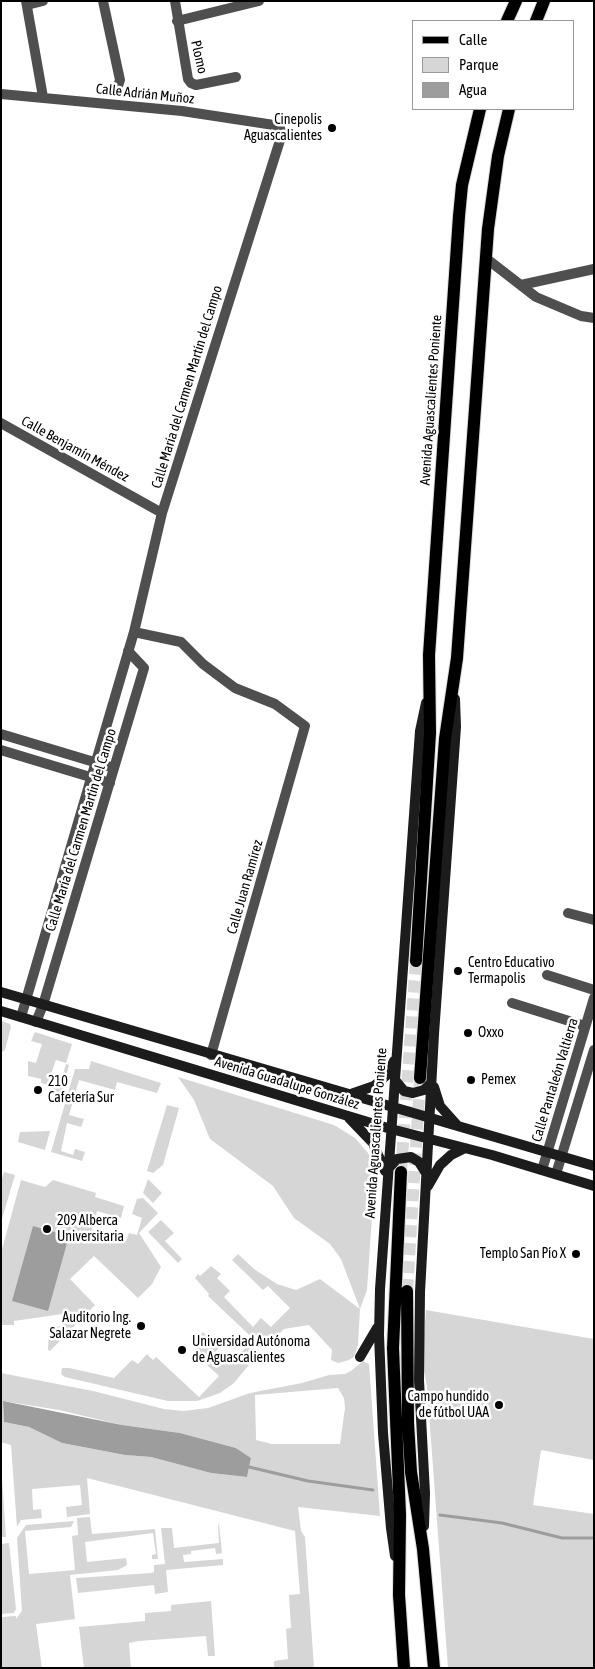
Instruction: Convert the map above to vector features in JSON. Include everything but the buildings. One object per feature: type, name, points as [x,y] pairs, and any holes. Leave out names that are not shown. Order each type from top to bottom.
[{"type":"main road","points":[[507,20],[516,1]]},
{"type":"main road","points":[[536,20],[544,1]]},
{"type":"main road","name":"Avenida Aguascalientes Poniente","points":[[416,960],[430,733],[428,695],[429,655],[459,216],[462,185],[480,110]]},
{"type":"main road","points":[[423,1550],[424,1493],[419,1380],[429,1118],[428,1078],[446,738],[454,684],[491,198],[509,110]]},
{"type":"main road","name":"Avenida Aguascalientes Poniente","points":[[404,1668],[399,1574],[400,1515],[394,1386],[391,1129],[420,731],[428,695]]},
{"type":"main road","name":"Avenida Guadalupe González","points":[[1,992],[594,1166]]},
{"type":"main road","name":"Avenida Guadalupe González","points":[[1,1011],[391,1129],[465,1148],[594,1186]]},
{"type":"main road","points":[[347,1095],[366,1090],[381,1081],[392,1068],[397,1051]]},
{"type":"main road","points":[[395,1080],[404,1091],[414,1093],[424,1090],[428,1078]]},
{"type":"main road","points":[[428,1078],[440,1106],[460,1127]]},
{"type":"main road","points":[[347,1116],[373,1143],[382,1161],[392,1174]]},
{"type":"main road","points":[[425,1197],[430,1180],[440,1164],[451,1155],[465,1148]]},
{"type":"main road","points":[[392,1174],[397,1159],[411,1157],[422,1165],[426,1174]]},
{"type":"main road","name":"Avenida Aguascalientes Poniente","points":[[392,1174],[379,1320],[386,1487],[399,1574]]},
{"type":"main road","points":[[407,1291],[408,1423],[412,1472],[423,1550],[434,1668]]},
{"type":"main road","points":[[360,1356],[373,1338],[379,1320]]},
{"type":"street","points":[[43,1],[27,3],[43,97]]},
{"type":"street","points":[[103,1],[120,80],[117,89]]},
{"type":"street","name":"Plomo","points":[[175,1],[188,80],[196,84],[236,77]]},
{"type":"street","points":[[177,21],[259,1]]},
{"type":"street","name":"Calle Adrián Muñoz","points":[[1,94],[219,117],[274,125],[280,128],[282,134]]},
{"type":"street","name":"Calle María del Carmen Martín del Campo","points":[[21,1017],[134,632],[162,513],[282,134]]},
{"type":"street","points":[[487,259],[536,297],[581,316],[594,318]]},
{"type":"street","points":[[521,285],[594,269]]},
{"type":"street","name":"Calle Benjamín Méndez","points":[[1,423],[162,513]]},
{"type":"street","name":"Calle Juan Ramírez","points":[[134,632],[181,642],[204,664],[235,688],[274,704],[305,726],[211,1055]]},
{"type":"street","name":"Calle María del Carmen Martín del Campo","points":[[36,1022],[43,1005],[144,668],[128,651]]},
{"type":"street","points":[[1,734],[114,768]]},
{"type":"street","points":[[1,750],[110,783]]},
{"type":"street","points":[[568,913],[594,920]]},
{"type":"street","points":[[547,975],[594,990]]},
{"type":"street","name":"Calle Pantaleón Valtierra","points":[[542,1170],[594,998]]},
{"type":"street","points":[[512,1003],[585,1026]]},
{"type":"street","name":"Calle Pantaleón Valtierra","points":[[556,1174],[594,1050]]},
{"type":"green space","points":[[1,1021],[10,1024],[11,1027],[5,1050],[1,1053]]},
{"type":"green space","points":[[35,1032],[72,1044],[66,1063],[56,1060],[50,1077],[61,1081],[66,1064],[69,1065],[61,1096],[52,1094],[54,1087],[41,1083],[41,1079],[28,1076],[28,1061],[36,1063],[42,1044],[31,1041]]},
{"type":"green space","points":[[91,1061],[161,1083],[157,1093],[117,1082],[115,1090],[79,1080],[69,1115],[84,1119],[81,1127],[67,1123],[61,1151],[73,1155],[75,1149],[85,1152],[82,1161],[51,1152],[75,1069],[89,1069]]},
{"type":"green space","points":[[178,1077],[334,1125],[355,1138],[368,1153],[372,1162],[374,1187],[367,1290],[360,1309],[341,1259],[330,1244],[294,1218],[273,1186],[210,1139],[194,1100]]},
{"type":"green space","points":[[167,1105],[179,1108],[163,1165],[153,1173],[147,1171]]},
{"type":"green space","points":[[50,1131],[45,1150],[18,1142],[20,1132]]},
{"type":"green space","points":[[4,1172],[15,1175],[1,1222],[1,1182]]},
{"type":"green space","points":[[148,1179],[162,1193],[153,1203],[143,1193]]},
{"type":"green space","points":[[21,1180],[45,1187],[53,1180],[96,1193],[95,1197],[124,1206],[121,1218],[97,1211],[92,1230],[126,1241],[129,1233],[137,1235],[142,1218],[132,1214],[137,1199],[143,1198],[158,1213],[139,1233],[161,1267],[152,1284],[138,1298],[94,1256],[70,1279],[95,1305],[50,1351],[48,1350],[49,1328],[63,1326],[62,1314],[14,1321],[14,1325],[1,1325],[1,1253]]},
{"type":"green space","points":[[161,1220],[174,1233],[165,1241],[182,1259],[178,1263],[148,1232]]},
{"type":"green space","points":[[238,1254],[254,1269],[277,1284],[296,1290],[320,1279],[360,1309],[358,1345],[354,1357],[338,1363],[331,1360],[332,1350],[309,1325],[284,1329],[264,1349],[208,1296],[209,1294],[195,1278],[211,1266],[221,1274],[217,1278],[230,1291],[224,1297],[253,1327],[261,1318],[271,1327],[290,1308],[268,1286],[263,1290],[232,1260]]},
{"type":"green space","points":[[426,1310],[594,1339],[594,1460],[541,1450],[533,1505],[594,1514],[594,1668],[448,1668],[427,1387],[422,1360]]},
{"type":"green space","points":[[203,1332],[219,1348],[207,1360],[191,1344]]},
{"type":"green space","points":[[250,1343],[252,1361],[234,1383],[220,1393],[197,1401],[168,1401],[65,1377],[61,1374],[62,1368],[69,1368],[114,1378],[132,1360],[138,1364],[147,1354],[153,1360],[156,1357],[199,1397],[219,1376],[207,1365],[217,1354],[229,1365]]},
{"type":"green space","points":[[363,1361],[369,1364],[380,1516],[298,1507],[301,1531],[305,1537],[314,1668],[274,1668],[274,1661],[288,1659],[286,1629],[291,1628],[289,1595],[300,1594],[295,1531],[87,1478],[90,1514],[67,1517],[66,1507],[82,1505],[80,1485],[32,1489],[33,1510],[41,1509],[42,1518],[21,1520],[17,1527],[11,1445],[1,1442],[1,1373],[93,1391],[164,1409],[183,1411],[208,1408],[250,1393],[302,1383],[329,1375],[345,1374]],"holes":[[[338,1388],[344,1398],[345,1408],[340,1444],[272,1444],[256,1440],[255,1395]],[[3,1401],[59,1410],[122,1425],[180,1433],[236,1448],[251,1458],[247,1477],[211,1473],[151,1457],[125,1455],[62,1443],[29,1427],[4,1422]]]},
{"type":"green space","points":[[2,1477],[6,1537],[1,1537]]},
{"type":"green space","points":[[90,1517],[92,1534],[155,1529],[158,1559],[152,1559],[152,1555],[156,1554],[153,1533],[85,1542],[87,1562],[126,1558],[127,1565],[118,1570],[70,1575],[75,1619],[36,1624],[42,1668],[1,1668],[1,1617],[16,1616],[16,1619],[22,1611],[17,1538],[26,1525],[74,1521],[71,1527],[25,1531],[29,1574],[75,1570],[72,1536],[78,1535],[77,1518]]},
{"type":"green space","points":[[219,1524],[222,1553],[216,1554],[215,1548],[191,1551],[191,1554],[183,1555],[184,1562],[223,1559],[223,1565],[166,1570],[168,1592],[155,1594],[154,1585],[78,1593],[76,1578],[151,1573],[154,1572],[154,1565],[165,1564],[161,1528],[172,1528],[174,1548],[219,1543]]},
{"type":"green space","points":[[9,1543],[16,1609],[14,1613],[1,1614],[1,1544]]},
{"type":"green space","points":[[211,1601],[215,1656],[208,1656],[206,1636],[139,1641],[129,1643],[131,1668],[84,1668],[79,1627],[145,1621],[145,1613],[171,1611],[171,1605]]},
{"type":"water","points":[[33,1226],[69,1236],[48,1311],[12,1301]]},
{"type":"water","points":[[3,1401],[122,1425],[180,1433],[236,1448],[251,1458],[247,1477],[211,1473],[151,1457],[125,1455],[62,1443],[29,1427],[4,1422]]},
{"type":"waterway","points":[[245,1466],[308,1481],[373,1490]]},
{"type":"waterway","points":[[440,1515],[502,1523],[562,1538],[594,1538]]},
{"type":"tunnel","points":[[401,1172],[416,961]]},
{"type":"tunnel","points":[[407,1291],[420,1081]]},
{"type":"place","name":"Cinepolis Aguascalientes","points":[[332,128]]},
{"type":"place","name":"Centro Educativo Termapolis","points":[[458,971]]},
{"type":"place","name":"Oxxo","points":[[468,1033]]},
{"type":"place","name":"Pemex","points":[[471,1080]]},
{"type":"place","name":"210 Cafetería Sur","points":[[38,1090]]},
{"type":"place","name":"209 Alberca Universitaria","points":[[47,1229]]},
{"type":"place","name":"Templo San Pío X","points":[[576,1254]]},
{"type":"place","name":"Auditorio Ing. Salazar Negrete","points":[[141,1326]]},
{"type":"place","name":"Universidad Autónoma de Aguascalientes","points":[[182,1350]]},
{"type":"place","name":"Campo hundido de fútbol UAA","points":[[499,1405]]}]
